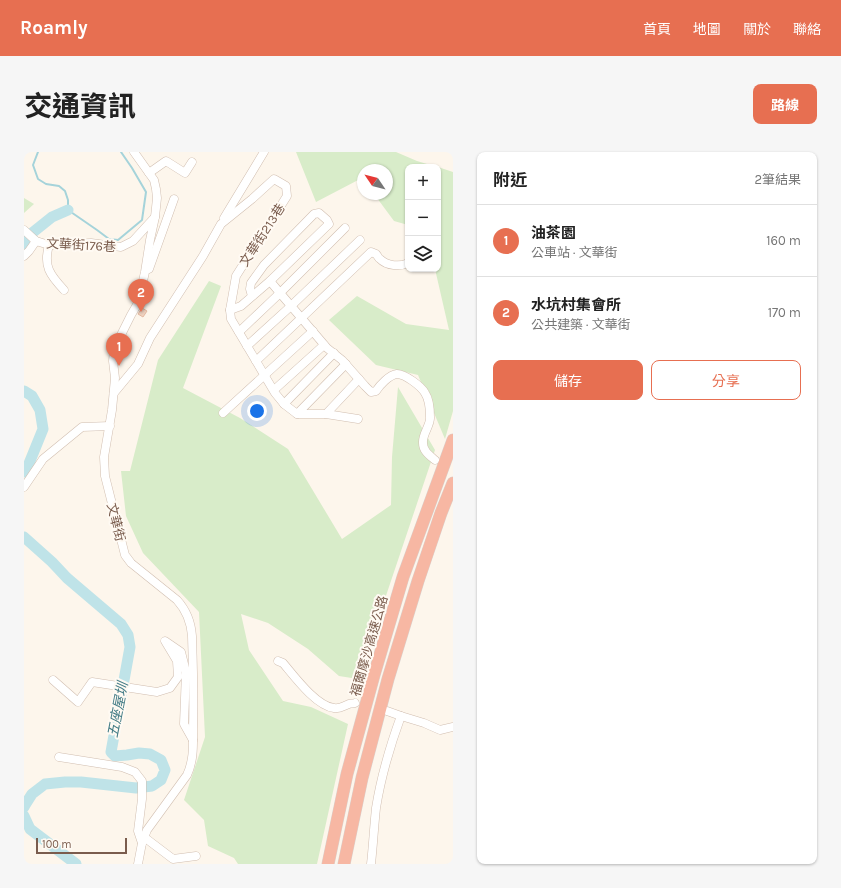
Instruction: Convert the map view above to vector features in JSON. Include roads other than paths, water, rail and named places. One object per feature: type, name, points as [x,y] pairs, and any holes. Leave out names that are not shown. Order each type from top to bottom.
[{"type":"highway","name":"福爾摩沙高速公路","points":[[328,864],[347,774],[376,668],[403,577],[453,440]]},
{"type":"highway","points":[[344,864],[362,778],[388,678],[418,581],[441,513],[453,483]]},
{"type":"street","name":"文華街","points":[[134,152],[154,180],[157,198],[155,217],[138,303],[114,348],[114,393],[104,457],[105,476],[127,559],[178,600],[190,620],[194,696],[192,759],[187,775],[152,822],[143,840],[138,864]]},
{"type":"street","points":[[221,224],[264,152]]},
{"type":"street","points":[[149,173],[166,161],[185,173],[192,162]]},
{"type":"street","name":"文華街213巷","points":[[114,393],[138,364],[150,338],[203,256],[221,224],[274,179],[286,186],[287,196],[236,276],[230,310]]},
{"type":"street","points":[[141,292],[174,199]]},
{"type":"street","points":[[252,296],[250,289],[251,283],[264,265],[314,214],[319,213],[327,220],[329,224],[270,280],[241,306],[230,310],[231,319],[284,404],[297,414],[326,414],[358,419]]},
{"type":"street","name":"文華街176巷","points":[[24,230],[36,241],[49,245],[91,243],[121,247],[133,241],[155,217]]},
{"type":"street","points":[[239,332],[345,228]]},
{"type":"street","points":[[247,346],[360,240]]},
{"type":"street","points":[[24,256],[36,241]]},
{"type":"street","points":[[49,245],[46,261],[48,269],[52,277],[64,290]]},
{"type":"street","points":[[256,361],[371,252],[387,263],[398,266],[405,264]]},
{"type":"street","points":[[270,280],[324,345],[346,364],[371,392],[376,391],[388,378],[398,374],[405,376],[416,383],[425,393],[430,419],[424,434],[423,444],[426,452],[435,460]]},
{"type":"street","points":[[223,413],[313,331]]},
{"type":"street","points":[[274,390],[324,345]]},
{"type":"street","points":[[284,404],[334,353]]},
{"type":"street","points":[[297,414],[346,364]]},
{"type":"street","points":[[326,414],[359,379]]},
{"type":"street","points":[[24,487],[43,459],[82,427],[110,426]]},
{"type":"street","points":[[53,680],[78,702],[92,682],[157,692],[170,688],[178,677],[177,661],[165,641],[181,652],[186,672],[184,724],[193,741]]},
{"type":"street","points":[[278,661],[283,663],[305,689],[324,704],[333,708],[340,708],[348,704],[355,704]]},
{"type":"street","points":[[387,711],[440,730],[453,727]]},
{"type":"street","points":[[371,864],[376,809],[392,738],[401,716]]},
{"type":"street","points":[[59,757],[122,768],[134,772],[142,781],[142,799],[138,831],[143,840],[173,858],[196,856]]},
{"type":"waterway","points":[[38,152],[33,165],[38,179],[46,184],[59,186],[65,191],[68,200],[68,210],[109,239],[118,240],[142,220],[146,192],[121,152]]},
{"type":"waterway","name":"五座屋圳","points":[[24,244],[32,233],[52,217],[68,210]]},
{"type":"waterway","name":"五座屋圳","points":[[24,391],[32,396],[40,410],[43,429],[28,466],[24,472]]},
{"type":"waterway","name":"五座屋圳","points":[[24,537],[52,562],[67,578],[121,624],[128,635],[130,647],[111,752],[115,756],[139,753],[150,754],[161,760],[165,770],[161,780],[152,786],[136,788],[81,782],[45,784],[32,794],[24,807]]},
{"type":"waterway","name":"五座屋圳","points":[[24,816],[30,829],[76,864]]},
{"type":"waterway","name":"五座屋圳","points":[[68,864],[71,860]]},
{"type":"place","name":"水坑村集會所","points":[[141,312]]},
{"type":"place","name":"油茶園","points":[[119,366]]}]
